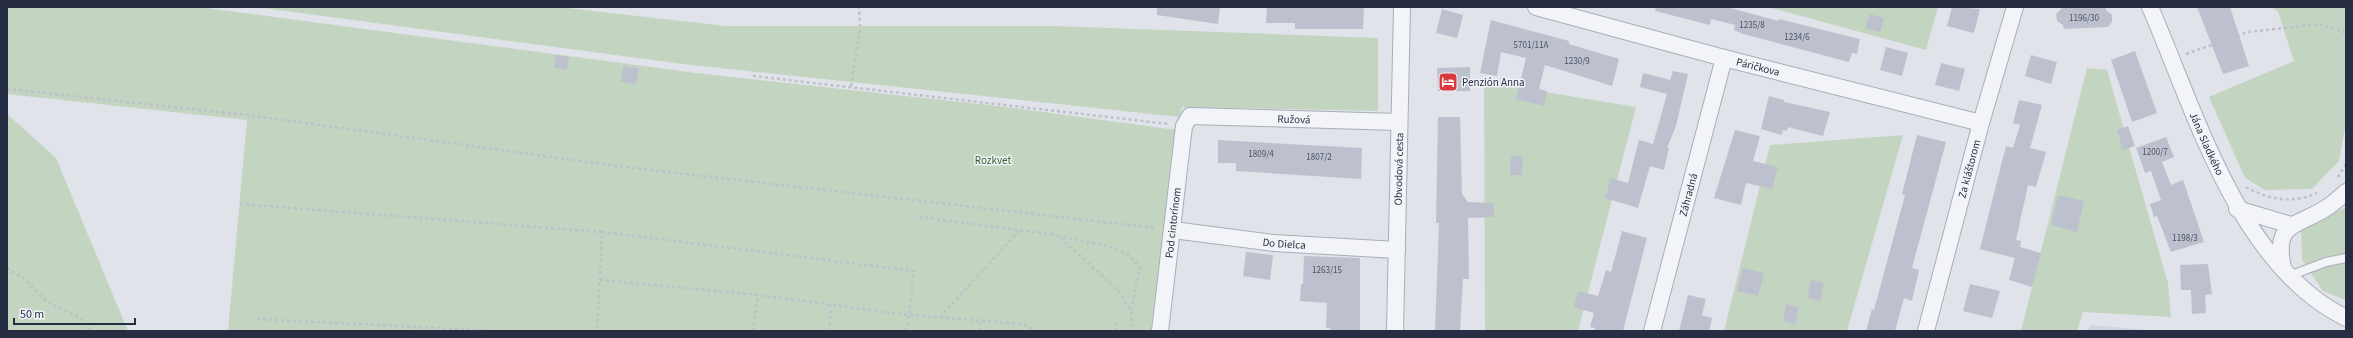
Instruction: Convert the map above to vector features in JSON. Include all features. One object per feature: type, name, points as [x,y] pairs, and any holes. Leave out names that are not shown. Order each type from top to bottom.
[{"type":"street","name":"Obvodová cesta","points":[[1395,331],[1402,7]]},
{"type":"street","name":"Páričkova","points":[[1536,7],[1724,58],[1981,123]]},
{"type":"street","name":"Za kláštorom","points":[[1926,331],[1981,123],[2015,7]]},
{"type":"street","name":"Jána Sladkého","points":[[2150,7],[2199,126],[2237,209],[2286,273],[2330,310],[2346,318]]},
{"type":"street","name":"Záhradná","points":[[1652,331],[1724,58]]},
{"type":"street","name":"Ružová","points":[[1187,121],[1399,122]]},
{"type":"street","name":"Pod cintorínom","points":[[1160,331],[1187,121]]},
{"type":"street","points":[[2286,273],[2281,245],[2284,234],[2291,225],[2326,208],[2340,187]]},
{"type":"street","points":[[2237,209],[2291,225]]},
{"type":"street","name":"Do Dielca","points":[[1173,230],[1274,243],[1397,250]]},
{"type":"lane","points":[[2286,273],[2346,258]]},
{"type":"path","points":[[851,86],[860,29],[859,7]]},
{"type":"path","points":[[2188,62],[2185,54],[2248,32],[2320,24],[2346,32]]},
{"type":"path","points":[[753,76],[1187,121]]},
{"type":"path","points":[[7,89],[247,115],[624,167],[1173,230]]},
{"type":"path","points":[[2340,187],[2346,164]]},
{"type":"path","points":[[2240,184],[2257,193],[2278,200],[2298,200],[2320,191]]},
{"type":"path","points":[[240,204],[602,232],[914,271],[906,331]]},
{"type":"path","points":[[919,217],[1056,235],[1110,247],[1129,255],[1140,267],[1131,311],[1133,331]]},
{"type":"path","points":[[940,318],[1020,230]]},
{"type":"path","points":[[597,331],[602,232]]},
{"type":"path","points":[[1056,235],[1119,292],[1131,311]]},
{"type":"path","points":[[7,268],[21,276],[49,303],[77,317],[88,325],[90,331]]},
{"type":"path","points":[[600,280],[758,295],[909,316],[1023,324],[1034,331]]},
{"type":"path","points":[[753,331],[758,295]]},
{"type":"path","points":[[829,331],[831,304]]},
{"type":"path","points":[[257,318],[498,331]]},
{"type":"path","points":[[979,331],[980,321]]},
{"type":"path","points":[[1116,331],[1117,323]]},
{"type":"shaded area","points":[[2090,325],[2157,331],[2088,331]]},
{"type":"green space","name":"Rozkvet","points":[[7,7],[199,7],[696,73],[1006,107],[1177,130],[1151,331],[228,331],[247,120],[7,94]]},
{"type":"green space","points":[[256,7],[558,7],[726,26],[1055,26],[1378,38],[1378,111],[1182,107],[1180,117],[683,64]]},
{"type":"green space","points":[[1768,7],[1938,7],[1926,50]]},
{"type":"green space","points":[[2272,7],[2346,7],[2346,123],[2339,161],[2312,189],[2265,190],[2245,178],[2209,97],[2294,61],[2278,12]]},
{"type":"green space","points":[[2087,68],[2107,70],[2168,283],[2171,317],[2083,312],[2077,331],[2021,331]]},
{"type":"green space","points":[[1484,82],[1636,107],[1578,331],[1485,331]]},
{"type":"green space","points":[[7,114],[56,158],[128,331],[7,331]]},
{"type":"green space","points":[[1903,135],[1847,331],[1724,331],[1770,145]]},
{"type":"green space","points":[[2346,207],[2346,300],[2323,291],[2302,260],[2301,231]]},
{"type":"building","points":[[1157,7],[1220,7],[1218,24],[1157,15]]},
{"type":"building","points":[[1267,7],[1364,7],[1363,29],[1295,29],[1295,23],[1266,23]]},
{"type":"building","points":[[1656,7],[1727,7],[1778,21],[1779,19],[1860,39],[1857,54],[1852,53],[1849,62],[1743,34],[1734,30],[1735,25],[1711,19],[1710,25],[1655,11]]},
{"type":"building","points":[[1952,7],[1980,9],[1974,33],[1947,26]]},
{"type":"building","points":[[2063,7],[2106,7],[2106,10],[2112,15],[2112,22],[2108,27],[2064,29],[2063,25],[2057,21],[2056,14]]},
{"type":"building","points":[[2197,7],[2230,7],[2249,66],[2223,74]]},
{"type":"building","points":[[1442,9],[1463,15],[1457,38],[1436,33]]},
{"type":"building","points":[[1870,14],[1884,18],[1880,32],[1865,28]]},
{"type":"building","points":[[1491,20],[1569,41],[1569,44],[1619,59],[1612,86],[1545,65],[1539,89],[1547,91],[1544,106],[1516,99],[1526,58],[1501,52],[1497,76],[1480,73]]},
{"type":"building","points":[[1886,47],[1908,53],[1902,76],[1880,70]]},
{"type":"building","points":[[2135,51],[2157,113],[2132,122],[2111,60]]},
{"type":"building","points":[[556,55],[569,57],[567,70],[554,68]]},
{"type":"building","points":[[2031,55],[2057,62],[2051,84],[2025,76]]},
{"type":"building","points":[[1941,63],[1965,69],[1959,91],[1935,85]]},
{"type":"building","points":[[623,66],[639,68],[636,84],[621,82]]},
{"type":"building","points":[[1470,67],[1470,91],[1438,91],[1437,68]]},
{"type":"building","points":[[1673,71],[1688,74],[1676,126],[1667,148],[1669,148],[1664,170],[1650,166],[1638,208],[1605,198],[1611,178],[1628,183],[1639,140],[1653,144],[1667,94],[1640,87],[1643,73],[1670,80]]},
{"type":"building","points":[[1769,96],[1784,100],[1784,102],[1830,112],[1823,136],[1788,127],[1787,131],[1783,130],[1782,135],[1761,129]]},
{"type":"building","points":[[2019,100],[2042,105],[2030,148],[2046,152],[2036,187],[2028,185],[2016,240],[2021,241],[2020,247],[2041,253],[2032,287],[2009,280],[2015,258],[1980,249],[2006,146],[2013,148],[2020,125],[2013,123]]},
{"type":"building","points":[[1438,117],[1460,117],[1462,194],[1468,202],[1494,203],[1494,217],[1468,218],[1469,279],[1463,279],[1460,331],[1435,331],[1439,223],[1436,223]]},
{"type":"building","points":[[2128,126],[2135,146],[2123,150],[2117,130]]},
{"type":"building","points":[[1735,130],[1760,136],[1753,161],[1778,167],[1772,189],[1746,183],[1741,205],[1714,198]]},
{"type":"building","points":[[1917,135],[1946,142],[1912,268],[1919,270],[1912,301],[1904,298],[1895,331],[1866,331],[1872,309],[1874,310],[1905,195],[1902,194]]},
{"type":"building","points":[[2166,137],[2174,157],[2162,162],[2171,185],[2183,180],[2204,242],[2171,252],[2157,216],[2154,217],[2150,204],[2161,200],[2151,171],[2145,173],[2136,148]]},
{"type":"building","points":[[1218,140],[1362,148],[1361,179],[1236,171],[1236,163],[1218,163]]},
{"type":"building","points":[[1511,155],[1523,157],[1522,175],[1510,175]]},
{"type":"building","points":[[2058,195],[2084,201],[2077,232],[2051,225]]},
{"type":"building","points":[[1622,231],[1647,238],[1623,331],[1594,331],[1595,328],[1590,327],[1594,313],[1574,307],[1578,291],[1598,296],[1606,270],[1611,272]]},
{"type":"building","points":[[1246,252],[1273,255],[1270,280],[1243,276]]},
{"type":"building","points":[[1304,256],[1360,258],[1360,331],[1330,331],[1330,328],[1326,328],[1327,303],[1300,301],[1301,284],[1303,284]]},
{"type":"building","points":[[2208,264],[2212,294],[2205,295],[2206,313],[2192,314],[2191,290],[2181,290],[2180,265]]},
{"type":"building","points":[[1743,268],[1764,273],[1758,296],[1737,291]]},
{"type":"building","points":[[1811,280],[1824,283],[1820,301],[1807,298]]},
{"type":"building","points":[[1970,284],[2000,291],[1992,318],[1963,311]]},
{"type":"building","points":[[1688,295],[1706,299],[1702,315],[1712,318],[1709,331],[1679,331]]},
{"type":"building","points":[[1786,304],[1799,307],[1795,324],[1783,321]]},
{"type":"place","name":"Penzión Anna","points":[[1448,82]]}]
